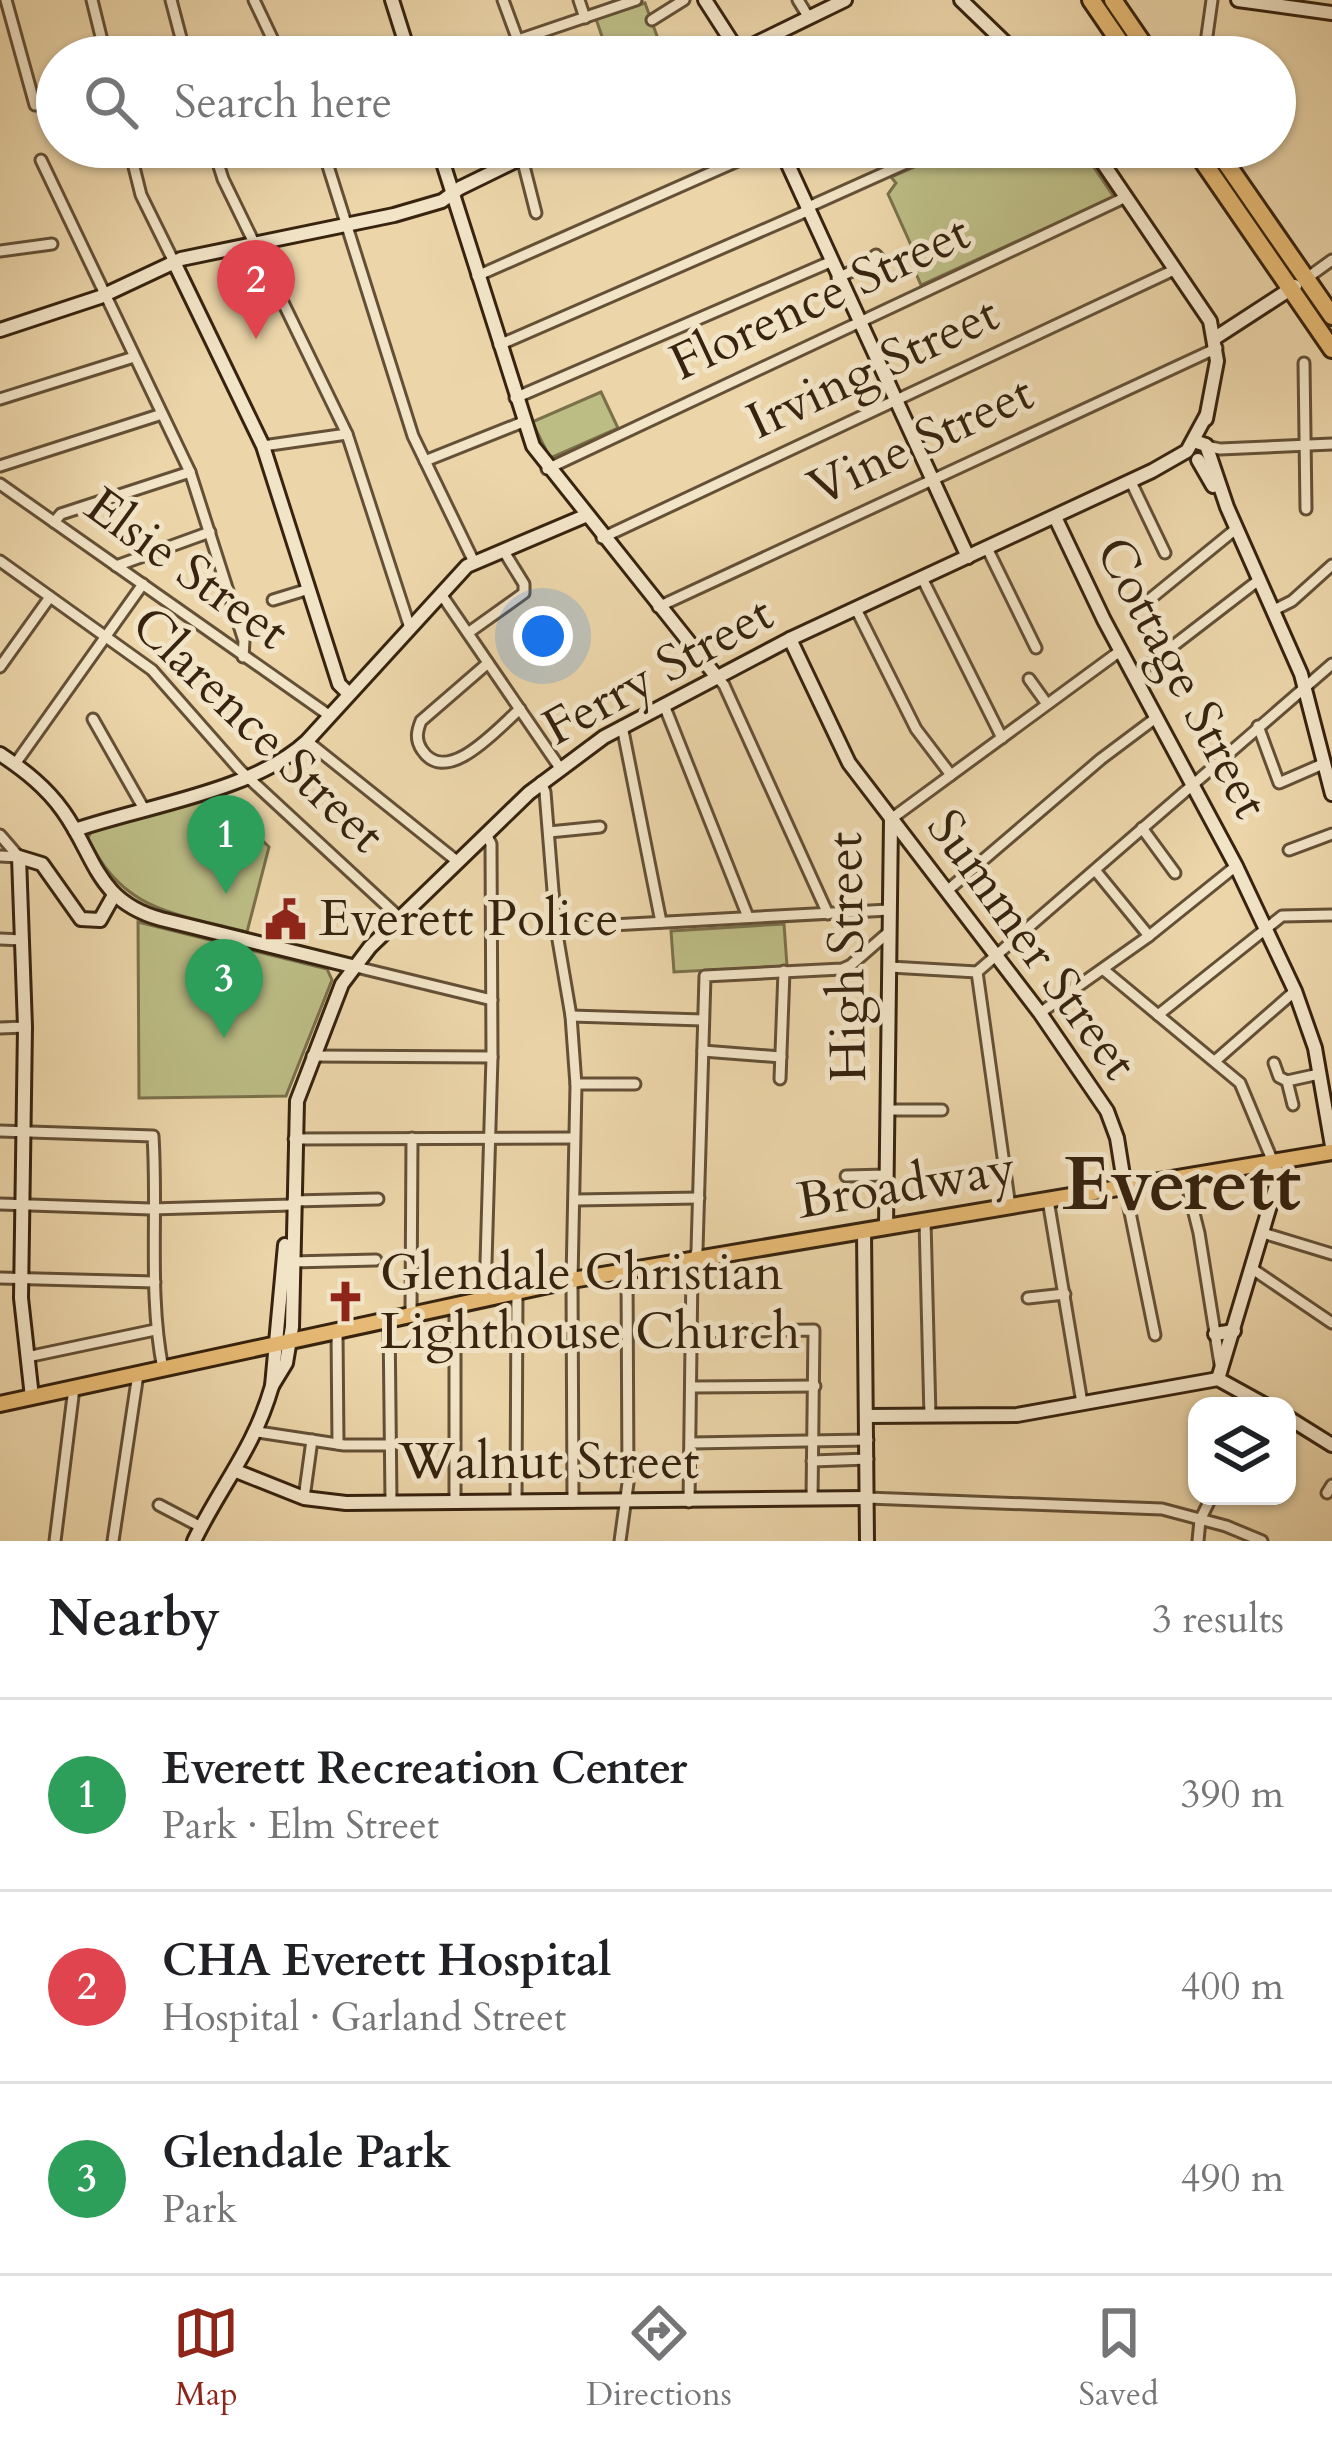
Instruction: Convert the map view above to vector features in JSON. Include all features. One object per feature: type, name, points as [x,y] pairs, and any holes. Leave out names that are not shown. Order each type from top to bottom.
[{"type":"highway","points":[[1092,0],[1116,36]]},
{"type":"highway","points":[[1112,0],[1137,36]]},
{"type":"highway","points":[[1209,168],[1299,284],[1332,316]]},
{"type":"highway","points":[[1228,168],[1299,284],[1332,349]]},
{"type":"main road","name":"Broadway","points":[[0,1404],[572,1280],[1332,1149]]},
{"type":"street","points":[[6,0],[36,104]]},
{"type":"street","points":[[92,0],[101,36]]},
{"type":"street","points":[[171,0],[180,36]]},
{"type":"street","points":[[254,0],[270,36]]},
{"type":"street","points":[[392,0],[403,36]]},
{"type":"street","points":[[503,0],[516,36]]},
{"type":"street","points":[[579,0],[585,18]]},
{"type":"street","points":[[530,36],[636,0]]},
{"type":"street","points":[[652,20],[684,0]]},
{"type":"street","points":[[705,0],[725,36]]},
{"type":"street","points":[[798,0],[809,18]]},
{"type":"street","points":[[773,36],[845,0]]},
{"type":"street","points":[[961,0],[999,36]]},
{"type":"street","points":[[1207,36],[1212,0]]},
{"type":"street","points":[[1238,0],[1332,13]]},
{"type":"street","points":[[45,168],[190,472],[244,641],[243,657]]},
{"type":"street","points":[[134,168],[141,195],[262,446],[339,684],[349,694]]},
{"type":"street","points":[[221,168],[346,434],[410,628]]},
{"type":"street","points":[[329,168],[412,435],[473,562]]},
{"type":"street","points":[[444,168],[523,422],[548,469],[724,685],[828,914]]},
{"type":"street","points":[[0,329],[105,295],[174,262],[426,206],[503,168]]},
{"type":"street","points":[[525,168],[536,213]]},
{"type":"street","points":[[477,276],[721,168]]},
{"type":"street","points":[[789,168],[968,557]]},
{"type":"street","points":[[499,345],[896,168]]},
{"type":"street","points":[[1106,168],[1204,311],[1216,343],[1215,380],[1198,450],[1260,578],[1304,687],[1329,761],[1332,794]]},
{"type":"street","name":"Florence Street","points":[[548,469],[1126,197]]},
{"type":"street","points":[[0,251],[52,244]]},
{"type":"street","name":"Vine Street","points":[[658,607],[1216,343],[1332,260]]},
{"type":"street","points":[[515,398],[830,262]]},
{"type":"street","points":[[837,278],[870,263]]},
{"type":"street","name":"Irving Street","points":[[602,538],[1176,269]]},
{"type":"street","points":[[0,399],[134,356]]},
{"type":"street","points":[[1304,363],[1306,508]]},
{"type":"street","points":[[0,466],[163,414]]},
{"type":"street","points":[[425,461],[523,422]]},
{"type":"street","points":[[262,446],[346,434]]},
{"type":"street","points":[[1198,450],[1332,444]]},
{"type":"street","name":"Ferry Street","points":[[194,1541],[258,1432],[272,1386],[286,1363],[283,1342],[296,1106],[312,1056],[352,966],[541,782],[622,726],[790,639],[1198,450]]},
{"type":"street","points":[[54,522],[62,514],[190,472]]},
{"type":"street","points":[[1131,482],[1165,553]]},
{"type":"street","name":"Elsie Street","points":[[0,484],[330,716]]},
{"type":"street","points":[[75,830],[248,777],[283,761],[473,562],[585,516]]},
{"type":"street","name":"Cottage Street","points":[[1055,517],[1120,651],[1236,866],[1295,991],[1319,1074],[1332,1149]]},
{"type":"street","points":[[1144,604],[1237,528]]},
{"type":"street","points":[[116,566],[210,532]]},
{"type":"street","points":[[987,548],[1036,648]]},
{"type":"street","points":[[503,550],[525,589]]},
{"type":"street","name":"Clarence Street","points":[[0,561],[152,670],[248,777],[400,918]]},
{"type":"street","points":[[1274,610],[1292,602],[1332,565]]},
{"type":"street","points":[[922,578],[1001,738]]},
{"type":"street","points":[[1134,676],[1260,578]]},
{"type":"street","points":[[468,633],[539,583]]},
{"type":"street","points":[[15,764],[142,584]]},
{"type":"street","points":[[273,601],[309,589]]},
{"type":"street","points":[[441,594],[560,768]]},
{"type":"street","points":[[0,668],[50,597]]},
{"type":"street","points":[[856,609],[916,728],[950,775]]},
{"type":"street","name":"High Street","points":[[790,639],[849,763],[891,819],[886,1227]]},
{"type":"street","points":[[891,819],[1120,651]]},
{"type":"street","points":[[488,663],[422,721],[417,734],[422,750],[441,764],[459,760],[520,709]]},
{"type":"street","points":[[890,967],[976,972],[1332,664]]},
{"type":"street","points":[[1029,679],[1048,704]]},
{"type":"street","points":[[663,704],[748,917]]},
{"type":"street","points":[[948,890],[1157,717]]},
{"type":"street","points":[[93,719],[144,809]]},
{"type":"street","points":[[622,726],[661,922]]},
{"type":"street","points":[[1258,726],[1279,783],[1329,761]]},
{"type":"street","points":[[307,741],[458,862]]},
{"type":"street","points":[[0,754],[50,794],[75,830],[95,872],[114,895],[146,914],[492,1000]]},
{"type":"street","points":[[541,782],[576,1084],[573,1502]]},
{"type":"street","name":"Summer Street","points":[[891,819],[1040,1013],[1107,1111],[1125,1187]]},
{"type":"street","points":[[549,832],[600,827]]},
{"type":"street","points":[[1142,828],[1175,872]]},
{"type":"street","points":[[484,1297],[493,1057],[490,844],[486,834]]},
{"type":"street","points":[[1289,850],[1332,834]]},
{"type":"street","points":[[0,835],[19,857],[25,1027],[21,1280],[32,1397]]},
{"type":"street","points":[[0,856],[44,866],[81,920],[100,920],[114,895]]},
{"type":"street","points":[[1040,1013],[1149,937],[1236,866]]},
{"type":"street","points":[[1095,870],[1149,937]]},
{"type":"street","points":[[556,928],[889,910]]},
{"type":"street","points":[[1158,1015],[1266,926],[1289,914],[1332,914]]},
{"type":"street","points":[[689,1502],[705,976],[828,971],[851,965],[890,931]]},
{"type":"street","points":[[0,940],[23,940]]},
{"type":"street","points":[[1104,970],[1240,1082],[1279,1179],[1220,1374]]},
{"type":"street","points":[[780,1079],[784,971]]},
{"type":"street","points":[[976,972],[1010,1207]]},
{"type":"street","points":[[1215,1060],[1295,991]]},
{"type":"street","points":[[571,1016],[703,1020]]},
{"type":"street","points":[[0,1028],[25,1027]]},
{"type":"street","points":[[703,1051],[781,1058]]},
{"type":"street","points":[[312,1056],[493,1057]]},
{"type":"street","points":[[1274,1063],[1287,1081],[1293,1105]]},
{"type":"street","points":[[1287,1081],[1319,1074]]},
{"type":"street","points":[[576,1084],[635,1084]]},
{"type":"street","points":[[888,1110],[943,1110]]},
{"type":"street","points":[[0,1131],[153,1136],[155,1330],[163,1369]]},
{"type":"street","points":[[411,1315],[412,1138]]},
{"type":"street","points":[[294,1139],[574,1138]]},
{"type":"street","points":[[846,1176],[886,1175]]},
{"type":"street","points":[[1185,1177],[1220,1374],[1251,1397]]},
{"type":"street","points":[[1125,1187],[1155,1335]]},
{"type":"street","points":[[575,1200],[699,1198]]},
{"type":"street","points":[[0,1204],[157,1209],[378,1199]]},
{"type":"street","points":[[1048,1201],[1082,1402]]},
{"type":"street","points":[[925,1221],[930,1416]]},
{"type":"street","points":[[864,1231],[867,1541]]},
{"type":"street","points":[[1263,1233],[1332,1255]]},
{"type":"street","points":[[287,1261],[376,1260]]},
{"type":"street","points":[[1254,1270],[1332,1323]]},
{"type":"street","points":[[620,1541],[627,1502],[627,1271]]},
{"type":"street","points":[[0,1278],[155,1282]]},
{"type":"street","points":[[516,1502],[517,1291]]},
{"type":"street","points":[[1028,1298],[1065,1294]]},
{"type":"street","points":[[455,1304],[455,1501]]},
{"type":"street","points":[[389,1319],[392,1502]]},
{"type":"street","points":[[27,1357],[155,1330]]},
{"type":"street","points":[[693,1332],[814,1330],[812,1499]]},
{"type":"street","points":[[337,1331],[338,1444]]},
{"type":"street","points":[[1215,1334],[1234,1331]]},
{"type":"street","points":[[113,1541],[138,1374]]},
{"type":"street","points":[[868,1416],[1017,1415],[1220,1374]]},
{"type":"street","points":[[693,1387],[815,1386]]},
{"type":"street","points":[[55,1541],[74,1388]]},
{"type":"street","points":[[1296,1423],[1332,1445]]},
{"type":"street","points":[[258,1432],[338,1444],[390,1445]]},
{"type":"street","points":[[304,1498],[312,1440]]},
{"type":"street","points":[[691,1443],[868,1440]]},
{"type":"street","points":[[812,1461],[868,1459]]},
{"type":"street","name":"Walnut Street","points":[[236,1471],[304,1498],[346,1503],[867,1498]]},
{"type":"street","points":[[867,1498],[1162,1509],[1262,1541]]},
{"type":"street","points":[[159,1505],[200,1527]]},
{"type":"street","points":[[1198,1541],[1208,1505]]},
{"type":"green space","points":[[645,3],[657,36],[602,36],[596,19]]},
{"type":"green space","points":[[912,168],[1094,168],[1114,197],[921,285],[914,269],[920,265],[888,194],[896,183],[891,177]]},
{"type":"green space","points":[[601,392],[618,428],[550,458],[532,422]]},
{"type":"green space","points":[[215,794],[269,847],[247,932],[174,913],[134,895],[102,863],[88,838],[91,832]]},
{"type":"green space","points":[[138,922],[327,969],[332,980],[286,1096],[139,1098]]},
{"type":"green space","points":[[784,924],[787,966],[674,972],[671,931]]},
{"type":"place","name":"CHA Everett Hospital","points":[[256,339]]},
{"type":"place","name":"Everett Recreation Center","points":[[226,894]]},
{"type":"place","name":"Everett Police","points":[[285,919]]},
{"type":"place","name":"Glendale Park","points":[[224,1038]]},
{"type":"place","name":"Glendale Christian Lighthouse Church","points":[[346,1302]]},
{"type":"district","name":"Everett","points":[[1182,1185]]}]
